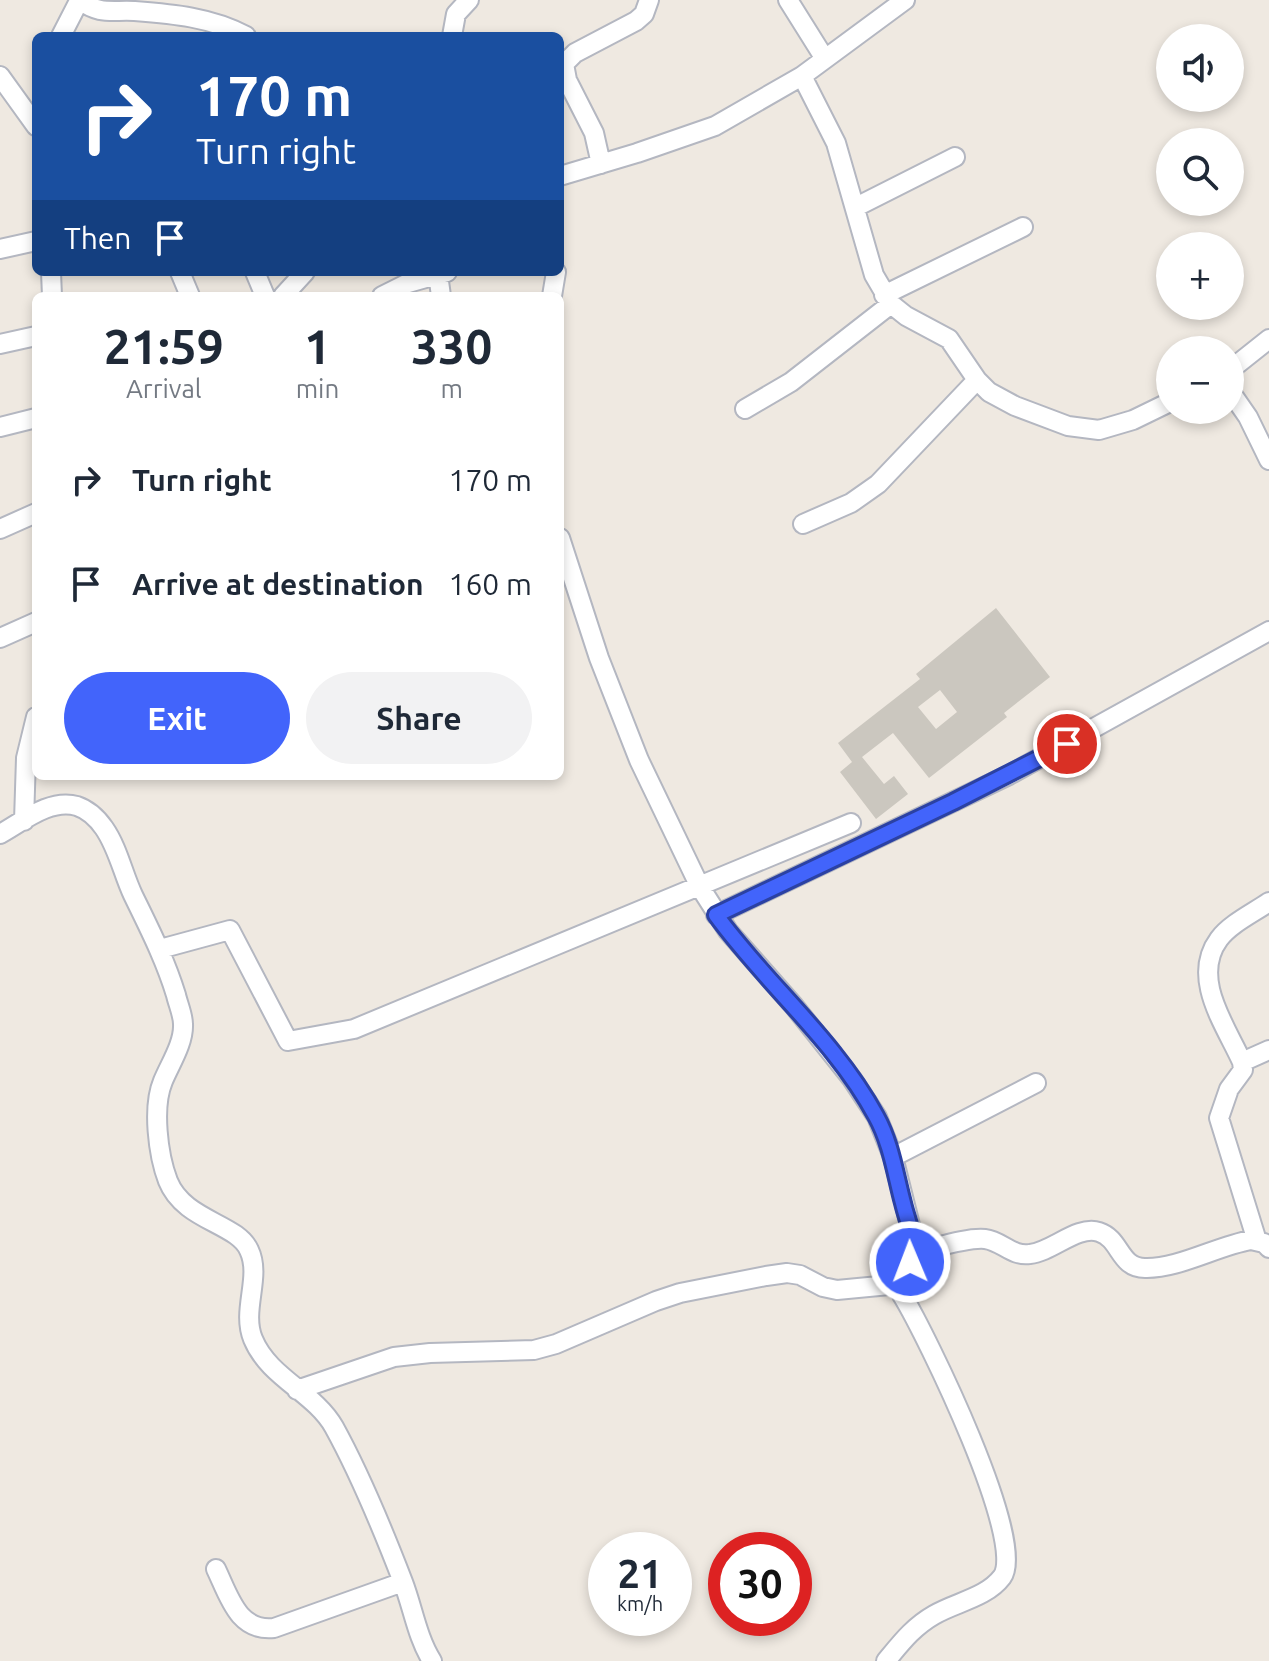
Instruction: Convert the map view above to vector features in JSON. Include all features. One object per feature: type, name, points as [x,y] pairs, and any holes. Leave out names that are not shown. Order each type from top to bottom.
[{"type":"street","points":[[63,32],[79,0],[93,9],[108,13],[129,11],[204,19],[236,32]]},
{"type":"street","points":[[453,32],[456,14],[469,0]]},
{"type":"street","points":[[601,164],[594,133],[567,80],[564,64],[575,53],[636,21],[644,14],[649,0]]},
{"type":"street","points":[[788,0],[825,59]]},
{"type":"street","points":[[564,175],[715,126],[802,76],[905,0]]},
{"type":"street","points":[[0,76],[32,120]]},
{"type":"street","points":[[802,76],[836,143],[874,275],[887,300],[906,316],[949,339],[977,380],[989,392],[1015,406],[1083,429],[1099,430],[1156,408]]},
{"type":"street","points":[[856,207],[955,157]]},
{"type":"street","points":[[745,409],[791,382],[887,300],[1023,227]]},
{"type":"street","points":[[0,249],[32,242]]},
{"type":"street","points":[[287,292],[301,276]]},
{"type":"street","points":[[390,292],[432,276]]},
{"type":"street","points":[[0,344],[32,337]]},
{"type":"street","points":[[1244,359],[1269,339]]},
{"type":"street","points":[[803,524],[851,503],[878,484],[977,380]]},
{"type":"street","points":[[1244,411],[1269,460]]},
{"type":"street","points":[[0,427],[32,419]]},
{"type":"street","points":[[0,529],[32,515]]},
{"type":"street","points":[[564,550],[599,658],[639,760],[700,887],[716,915],[852,1079],[877,1117],[893,1157],[903,1206],[911,1225],[913,1253],[900,1284],[902,1295],[967,1426],[1005,1536],[1009,1558],[1005,1574],[994,1586],[931,1617],[908,1634],[886,1661]]},
{"type":"street","points":[[0,638],[32,624]]},
{"type":"street","points":[[716,915],[1009,775],[1269,631]]},
{"type":"street","points":[[24,821],[26,758],[32,733]]},
{"type":"street","points":[[0,834],[52,805],[74,805],[92,813],[106,830],[160,949],[184,1024],[157,1106],[159,1138],[168,1182],[179,1198],[198,1215],[232,1232],[251,1251],[248,1318],[252,1338],[278,1373],[332,1423],[371,1505],[403,1582],[423,1647],[432,1661]]},
{"type":"street","points":[[160,949],[230,930],[288,1041],[354,1029],[851,823]]},
{"type":"street","points":[[913,1253],[985,1239],[1014,1253],[1034,1254],[1083,1233],[1099,1232],[1113,1243],[1125,1262],[1135,1268],[1148,1269],[1240,1242],[1263,1244],[1219,1118],[1229,1089],[1243,1070],[1209,989],[1208,974],[1217,941],[1269,902]]},
{"type":"street","points":[[1242,1062],[1269,1050]]},
{"type":"street","points":[[893,1157],[1036,1083]]},
{"type":"street","points":[[297,1390],[394,1357],[534,1350],[556,1344],[668,1297],[766,1276],[800,1275],[823,1287],[837,1290],[900,1284]]},
{"type":"street","points":[[216,1569],[243,1619],[262,1630],[403,1582]]},
{"type":"building","points":[[996,608],[1050,677],[1004,713],[1007,717],[929,778],[893,733],[862,757],[884,784],[894,776],[908,794],[876,819],[840,772],[852,762],[838,743],[920,679],[916,674]],"holes":[[[940,690],[957,712],[936,729],[918,707]]]},
{"type":"route","points":[[910,1262],[913,1253],[911,1225],[903,1206],[893,1157],[877,1117],[852,1079],[794,1006],[716,915],[1009,775],[1067,744]]}]
